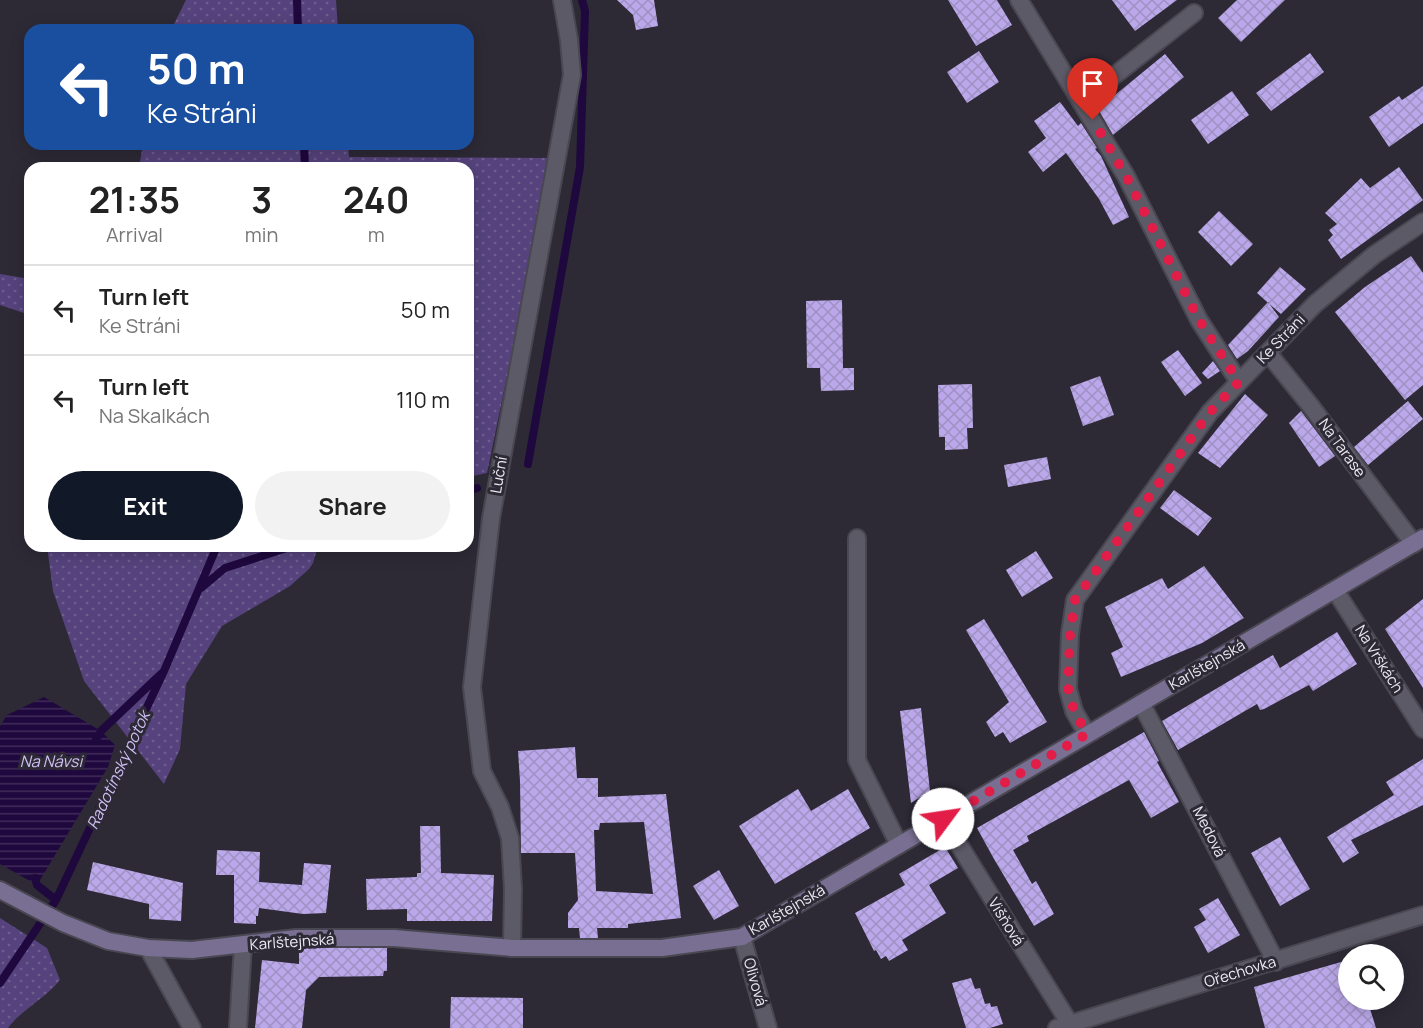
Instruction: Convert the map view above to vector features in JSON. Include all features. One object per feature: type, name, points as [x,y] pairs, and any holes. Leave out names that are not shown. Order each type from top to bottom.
[{"type":"main road","name":"Karlštejnská","points":[[0,890],[63,923],[108,941],[148,948],[192,950],[297,938],[394,938],[512,948],[662,948],[742,937],[1418,541]]},
{"type":"street","name":"Luční","points":[[512,948],[513,889],[510,838],[500,807],[482,771],[472,687],[491,518],[572,75],[570,40],[562,0]]},
{"type":"street","points":[[1019,0],[1126,176],[1199,320],[1239,382]]},
{"type":"street","points":[[1082,101],[1194,13]]},
{"type":"street","name":"Ke Stráni","points":[[1087,734],[1074,711],[1068,688],[1070,634],[1075,600],[1210,412],[1315,304],[1374,255],[1423,222]]},
{"type":"street","name":"Na Tarase","points":[[1268,353],[1418,541]]},
{"type":"street","points":[[857,538],[857,760],[899,845]]},
{"type":"street","name":"Na Vrškách","points":[[1335,590],[1423,729]]},
{"type":"street","name":"Medová","points":[[1142,703],[1276,962]]},
{"type":"street","name":"Višňová","points":[[943,819],[1063,1026]]},
{"type":"street","name":"Ořechovka","points":[[1063,1026],[1423,915]]},
{"type":"street","name":"Olivová","points":[[742,937],[768,1028]]},
{"type":"street","points":[[238,1028],[243,945]]},
{"type":"street","points":[[148,948],[192,1028]]},
{"type":"shaded area","points":[[186,0],[336,0],[338,24],[174,24]]},
{"type":"shaded area","points":[[142,150],[348,150],[349,157],[552,158],[487,473],[474,476],[474,162],[140,162]]},
{"type":"shaded area","points":[[0,274],[24,278],[24,313],[0,305]]},
{"type":"shaded area","points":[[48,552],[316,552],[309,569],[290,586],[222,626],[186,684],[180,749],[164,784],[84,681],[53,591]]},
{"type":"shaded area","points":[[0,918],[47,948],[60,980],[8,1028],[0,1028]]},
{"type":"water","name":"Na Návsi","points":[[44,697],[101,731],[115,745],[108,767],[37,885],[0,864],[0,726],[7,715]]},
{"type":"building","points":[[617,0],[654,0],[658,26],[636,30],[633,15]]},
{"type":"building","points":[[948,0],[997,0],[1012,25],[976,46]]},
{"type":"building","points":[[1112,0],[1177,0],[1135,31]]},
{"type":"building","points":[[1237,0],[1285,0],[1241,42],[1218,18]]},
{"type":"building","points":[[979,51],[999,82],[967,103],[947,72]]},
{"type":"building","points":[[1310,53],[1324,72],[1271,111],[1256,93]]},
{"type":"building","points":[[1165,54],[1184,77],[1113,135],[1098,109]]},
{"type":"building","points":[[1423,86],[1423,123],[1389,147],[1369,117],[1399,96],[1402,100]]},
{"type":"building","points":[[1232,91],[1249,115],[1208,144],[1191,120]]},
{"type":"building","points":[[1060,102],[1078,126],[1081,123],[1097,148],[1095,149],[1101,156],[1129,217],[1113,225],[1099,199],[1066,153],[1043,172],[1028,152],[1046,138],[1034,121]]},
{"type":"building","points":[[1399,167],[1423,200],[1341,259],[1328,240],[1333,235],[1329,230],[1337,224],[1325,213],[1361,178],[1370,188]]},
{"type":"building","points":[[1219,211],[1253,244],[1231,266],[1198,232]]},
{"type":"building","points":[[1411,256],[1423,273],[1423,385],[1405,400],[1335,312],[1365,287]]},
{"type":"building","points":[[1280,267],[1306,289],[1281,314],[1257,293]]},
{"type":"building","points":[[842,300],[843,368],[854,368],[854,390],[821,391],[820,368],[807,368],[806,301]]},
{"type":"building","points":[[1268,302],[1279,317],[1248,351],[1237,359],[1228,345]]},
{"type":"building","points":[[1178,350],[1202,383],[1185,396],[1161,362]]},
{"type":"building","points":[[1213,361],[1220,371],[1208,379],[1202,373]]},
{"type":"building","points":[[1100,376],[1114,415],[1083,426],[1070,387]]},
{"type":"building","points":[[972,384],[973,428],[967,428],[968,449],[945,450],[945,437],[939,437],[938,385]]},
{"type":"building","points":[[1245,394],[1268,415],[1220,468],[1198,453]]},
{"type":"building","points":[[1408,401],[1423,419],[1368,465],[1354,447]]},
{"type":"building","points":[[1301,411],[1335,456],[1319,467],[1289,423]]},
{"type":"building","points":[[1047,457],[1051,479],[1008,487],[1004,465]]},
{"type":"building","points":[[1174,490],[1212,518],[1198,536],[1160,508]]},
{"type":"building","points":[[1036,551],[1053,578],[1022,597],[1006,570]]},
{"type":"building","points":[[1204,566],[1244,618],[1202,643],[1121,677],[1111,653],[1123,647],[1105,607],[1162,578],[1168,589]]},
{"type":"building","points":[[1423,599],[1423,688],[1385,629]]},
{"type":"building","points":[[984,619],[1047,722],[1010,743],[1003,732],[995,737],[986,722],[1009,702],[966,630]]},
{"type":"building","points":[[1337,632],[1357,664],[1313,691],[1309,685],[1264,709],[1260,710],[1257,704],[1178,750],[1162,721],[1273,655],[1280,668]]},
{"type":"building","points":[[921,708],[930,791],[911,803],[900,711]]},
{"type":"building","points":[[1144,732],[1179,802],[1151,818],[1129,780],[1027,836],[1029,841],[1013,850],[1032,884],[1036,881],[1054,914],[1034,926],[977,828]]},
{"type":"building","points":[[575,747],[577,778],[598,778],[598,797],[666,794],[681,918],[628,924],[628,928],[597,928],[598,938],[580,938],[579,928],[568,928],[568,913],[578,900],[575,853],[521,853],[518,751]],"holes":[[[644,822],[653,894],[596,891],[594,830],[599,830],[600,823]]]},
{"type":"building","points":[[1423,759],[1423,805],[1351,840],[1359,853],[1343,863],[1327,837],[1394,795],[1386,782]]},
{"type":"building","points":[[798,789],[811,811],[848,789],[870,828],[775,884],[739,826]]},
{"type":"building","points":[[420,826],[440,826],[441,873],[494,875],[492,921],[407,921],[407,909],[367,910],[366,879],[417,877],[417,873],[421,873]]},
{"type":"building","points":[[1280,837],[1310,889],[1280,906],[1251,853]]},
{"type":"building","points":[[945,847],[958,868],[929,885],[946,913],[902,940],[908,950],[889,961],[886,956],[881,959],[876,950],[874,951],[855,913],[905,885],[899,874]]},
{"type":"building","points":[[217,850],[260,852],[259,882],[302,885],[304,863],[331,865],[326,913],[303,914],[259,908],[256,924],[234,923],[234,875],[216,875]]},
{"type":"building","points":[[93,862],[183,883],[181,921],[149,919],[149,904],[87,890]]},
{"type":"building","points":[[719,870],[739,906],[714,920],[693,886]]},
{"type":"building","points":[[1218,898],[1240,935],[1208,953],[1194,927],[1206,920],[1199,909]]},
{"type":"building","points":[[299,948],[387,948],[387,971],[384,971],[383,976],[319,977],[306,990],[302,1028],[255,1028],[262,960],[299,964]]},
{"type":"building","points":[[1338,963],[1338,1010],[1370,1010],[1376,1028],[1265,1028],[1254,987]]},
{"type":"building","points":[[971,978],[975,989],[980,988],[985,1004],[990,1003],[991,1007],[997,1006],[1003,1024],[990,1028],[966,1028],[952,983]]},
{"type":"building","points":[[451,997],[523,998],[523,1028],[450,1028]]},
{"type":"waterway","name":"Radotínský potok","points":[[297,0],[298,24]]},
{"type":"waterway","points":[[528,464],[580,167],[585,11],[582,0]]},
{"type":"waterway","name":"Radotínský potok","points":[[304,150],[305,162]]},
{"type":"waterway","name":"Radotínský potok","points":[[0,983],[56,900],[164,671],[214,552]]},
{"type":"waterway","points":[[201,588],[225,568],[274,552]]},
{"type":"waterway","points":[[96,740],[101,731],[161,674]]},
{"type":"waterway","points":[[35,878],[37,885],[56,900]]},
{"type":"route","points":[[943,819],[1087,734],[1074,711],[1068,688],[1070,634],[1075,600],[1210,412],[1239,382],[1199,320],[1126,176],[1093,120]]}]
